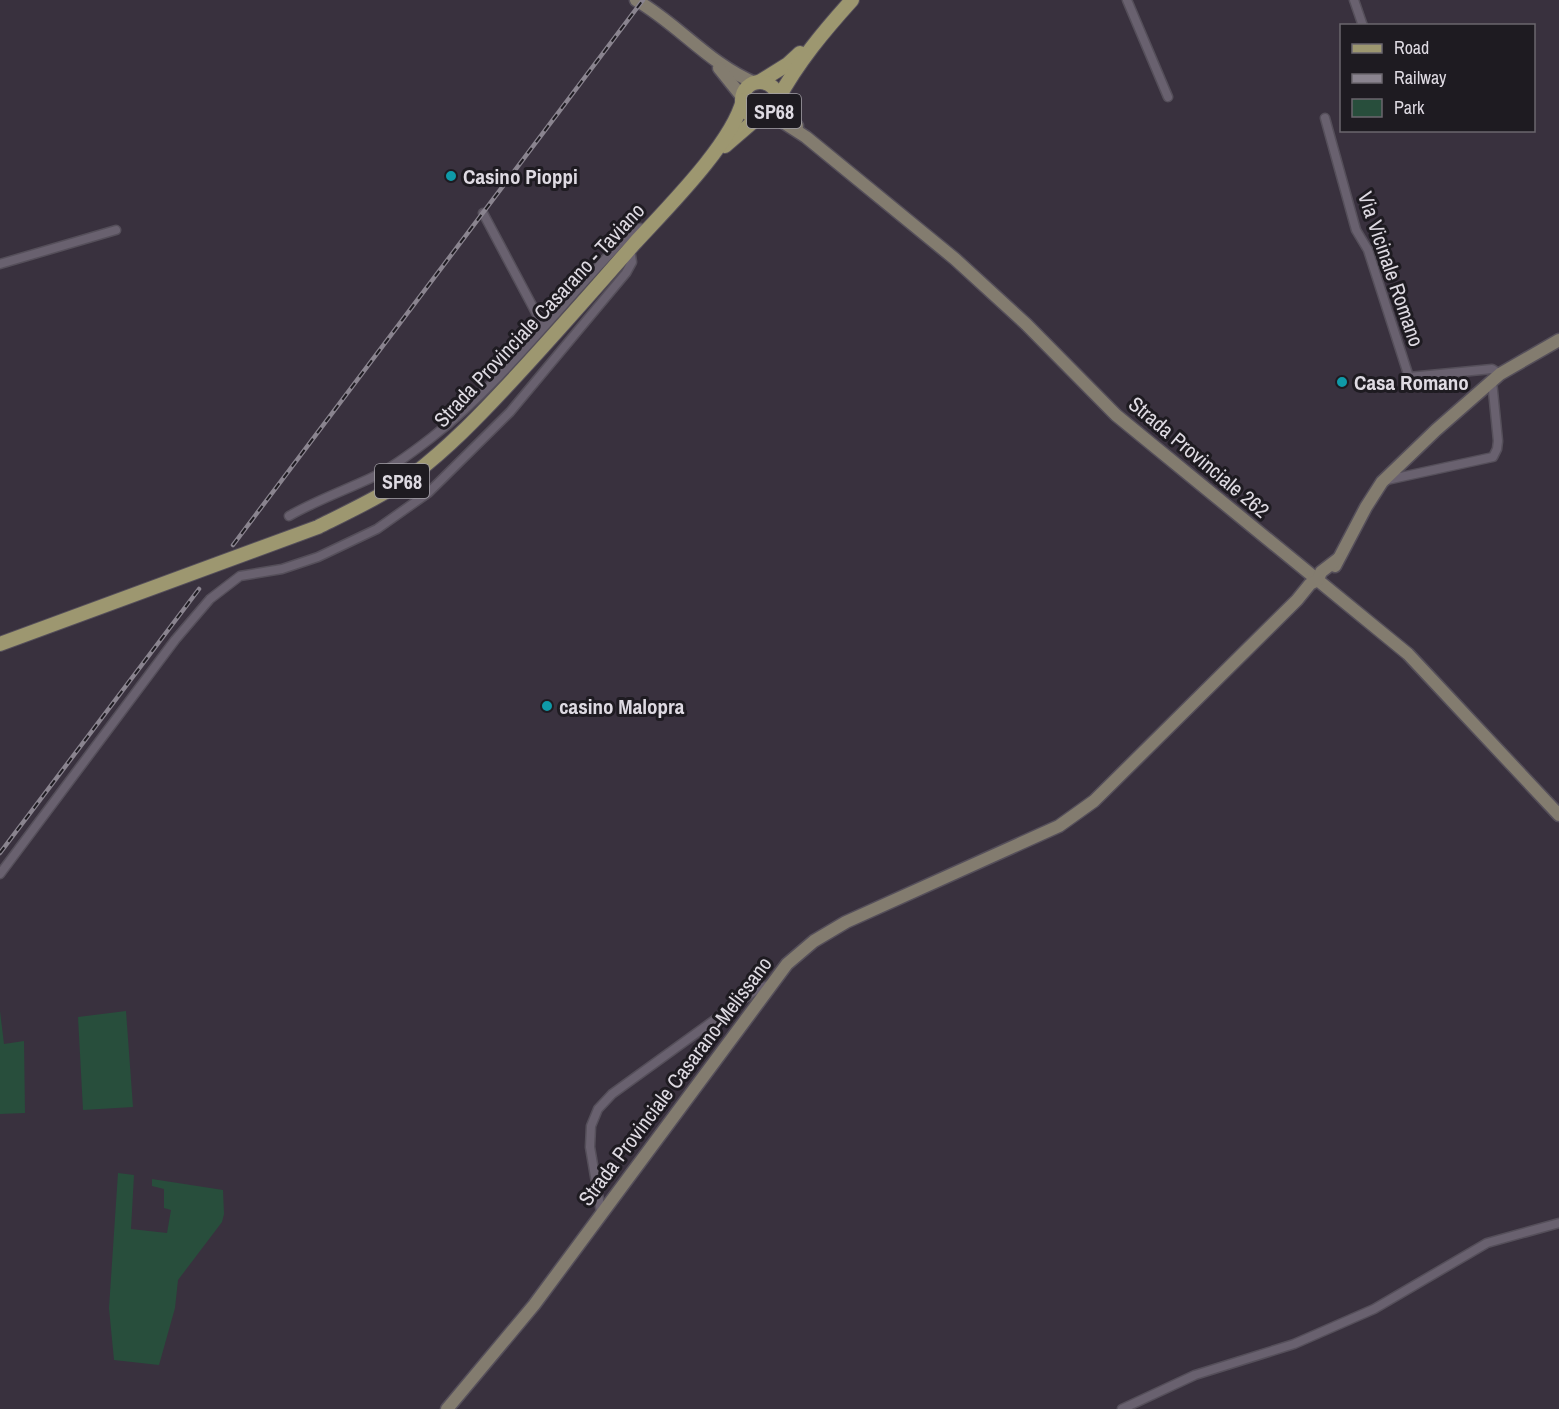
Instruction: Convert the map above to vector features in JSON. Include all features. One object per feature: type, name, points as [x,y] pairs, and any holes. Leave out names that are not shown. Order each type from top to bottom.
[{"type":"main road","points":[[636,0],[729,71],[757,82]]},
{"type":"main road","name":"Strada Provinciale Casarano - Taviano","points":[[0,645],[318,527],[368,502],[413,475],[465,430],[539,352],[702,168],[754,121],[774,110],[792,74],[852,0]]},
{"type":"main road","name":"Strada Provinciale Casarano - Taviano","points":[[702,168],[734,125],[746,88],[788,64],[828,27]]},
{"type":"main road","points":[[713,60],[743,99]]},
{"type":"main road","name":"SP68","points":[[757,82],[765,83],[774,89],[778,101]]},
{"type":"main road","name":"SP68","points":[[743,99],[743,105],[749,113],[765,116]]},
{"type":"main road","points":[[778,101],[806,137]]},
{"type":"main road","points":[[765,116],[778,119],[806,137]]},
{"type":"main road","name":"Strada Provinciale 262","points":[[806,137],[955,259],[1026,324],[1116,414],[1407,654],[1559,815]]},
{"type":"main road","name":"Strada Provinciale Casarano-Melissano","points":[[447,1409],[534,1305],[787,964],[814,941],[846,922],[1059,826],[1094,801],[1298,600],[1315,587],[1318,580],[1327,576],[1382,482],[1436,430],[1496,378],[1559,340]]},
{"type":"street","points":[[1127,0],[1168,97]]},
{"type":"street","points":[[1354,0],[1362,24]]},
{"type":"street","name":"Via Vicinale Romano","points":[[1325,118],[1356,230],[1368,250],[1409,377],[1492,369],[1496,378]]},
{"type":"street","points":[[483,213],[543,327]]},
{"type":"street","points":[[289,516],[312,503],[373,477],[432,437],[461,412],[631,232],[639,228],[647,229]]},
{"type":"street","points":[[0,264],[116,230]]},
{"type":"street","points":[[0,874],[175,640],[210,599],[240,576],[282,569],[318,557],[377,529],[428,493],[510,412],[627,273],[632,262],[630,249]]},
{"type":"street","points":[[1382,482],[1397,476],[1493,456],[1498,441],[1496,378]]},
{"type":"street","points":[[601,1212],[590,1147],[591,1126],[598,1109],[612,1094],[756,990],[772,984]]},
{"type":"street","points":[[1122,1409],[1195,1375],[1294,1344],[1374,1309],[1487,1243],[1559,1223]]},
{"type":"green space","points":[[0,1011],[4,1044],[24,1041],[25,1113],[0,1114]]},
{"type":"green space","points":[[126,1011],[133,1107],[83,1110],[78,1017]]},
{"type":"green space","points":[[118,1173],[134,1175],[131,1229],[167,1233],[171,1210],[164,1208],[164,1189],[152,1186],[152,1179],[223,1190],[222,1222],[178,1280],[175,1308],[159,1365],[114,1360],[109,1308]]},
{"type":"railway","points":[[233,545],[643,0]]},
{"type":"railway","points":[[0,853],[199,589]]},
{"type":"place","name":"Casino Pioppi","points":[[451,176]]},
{"type":"place","name":"Casa Romano","points":[[1342,382]]},
{"type":"place","name":"casino Malopra","points":[[547,706]]}]
